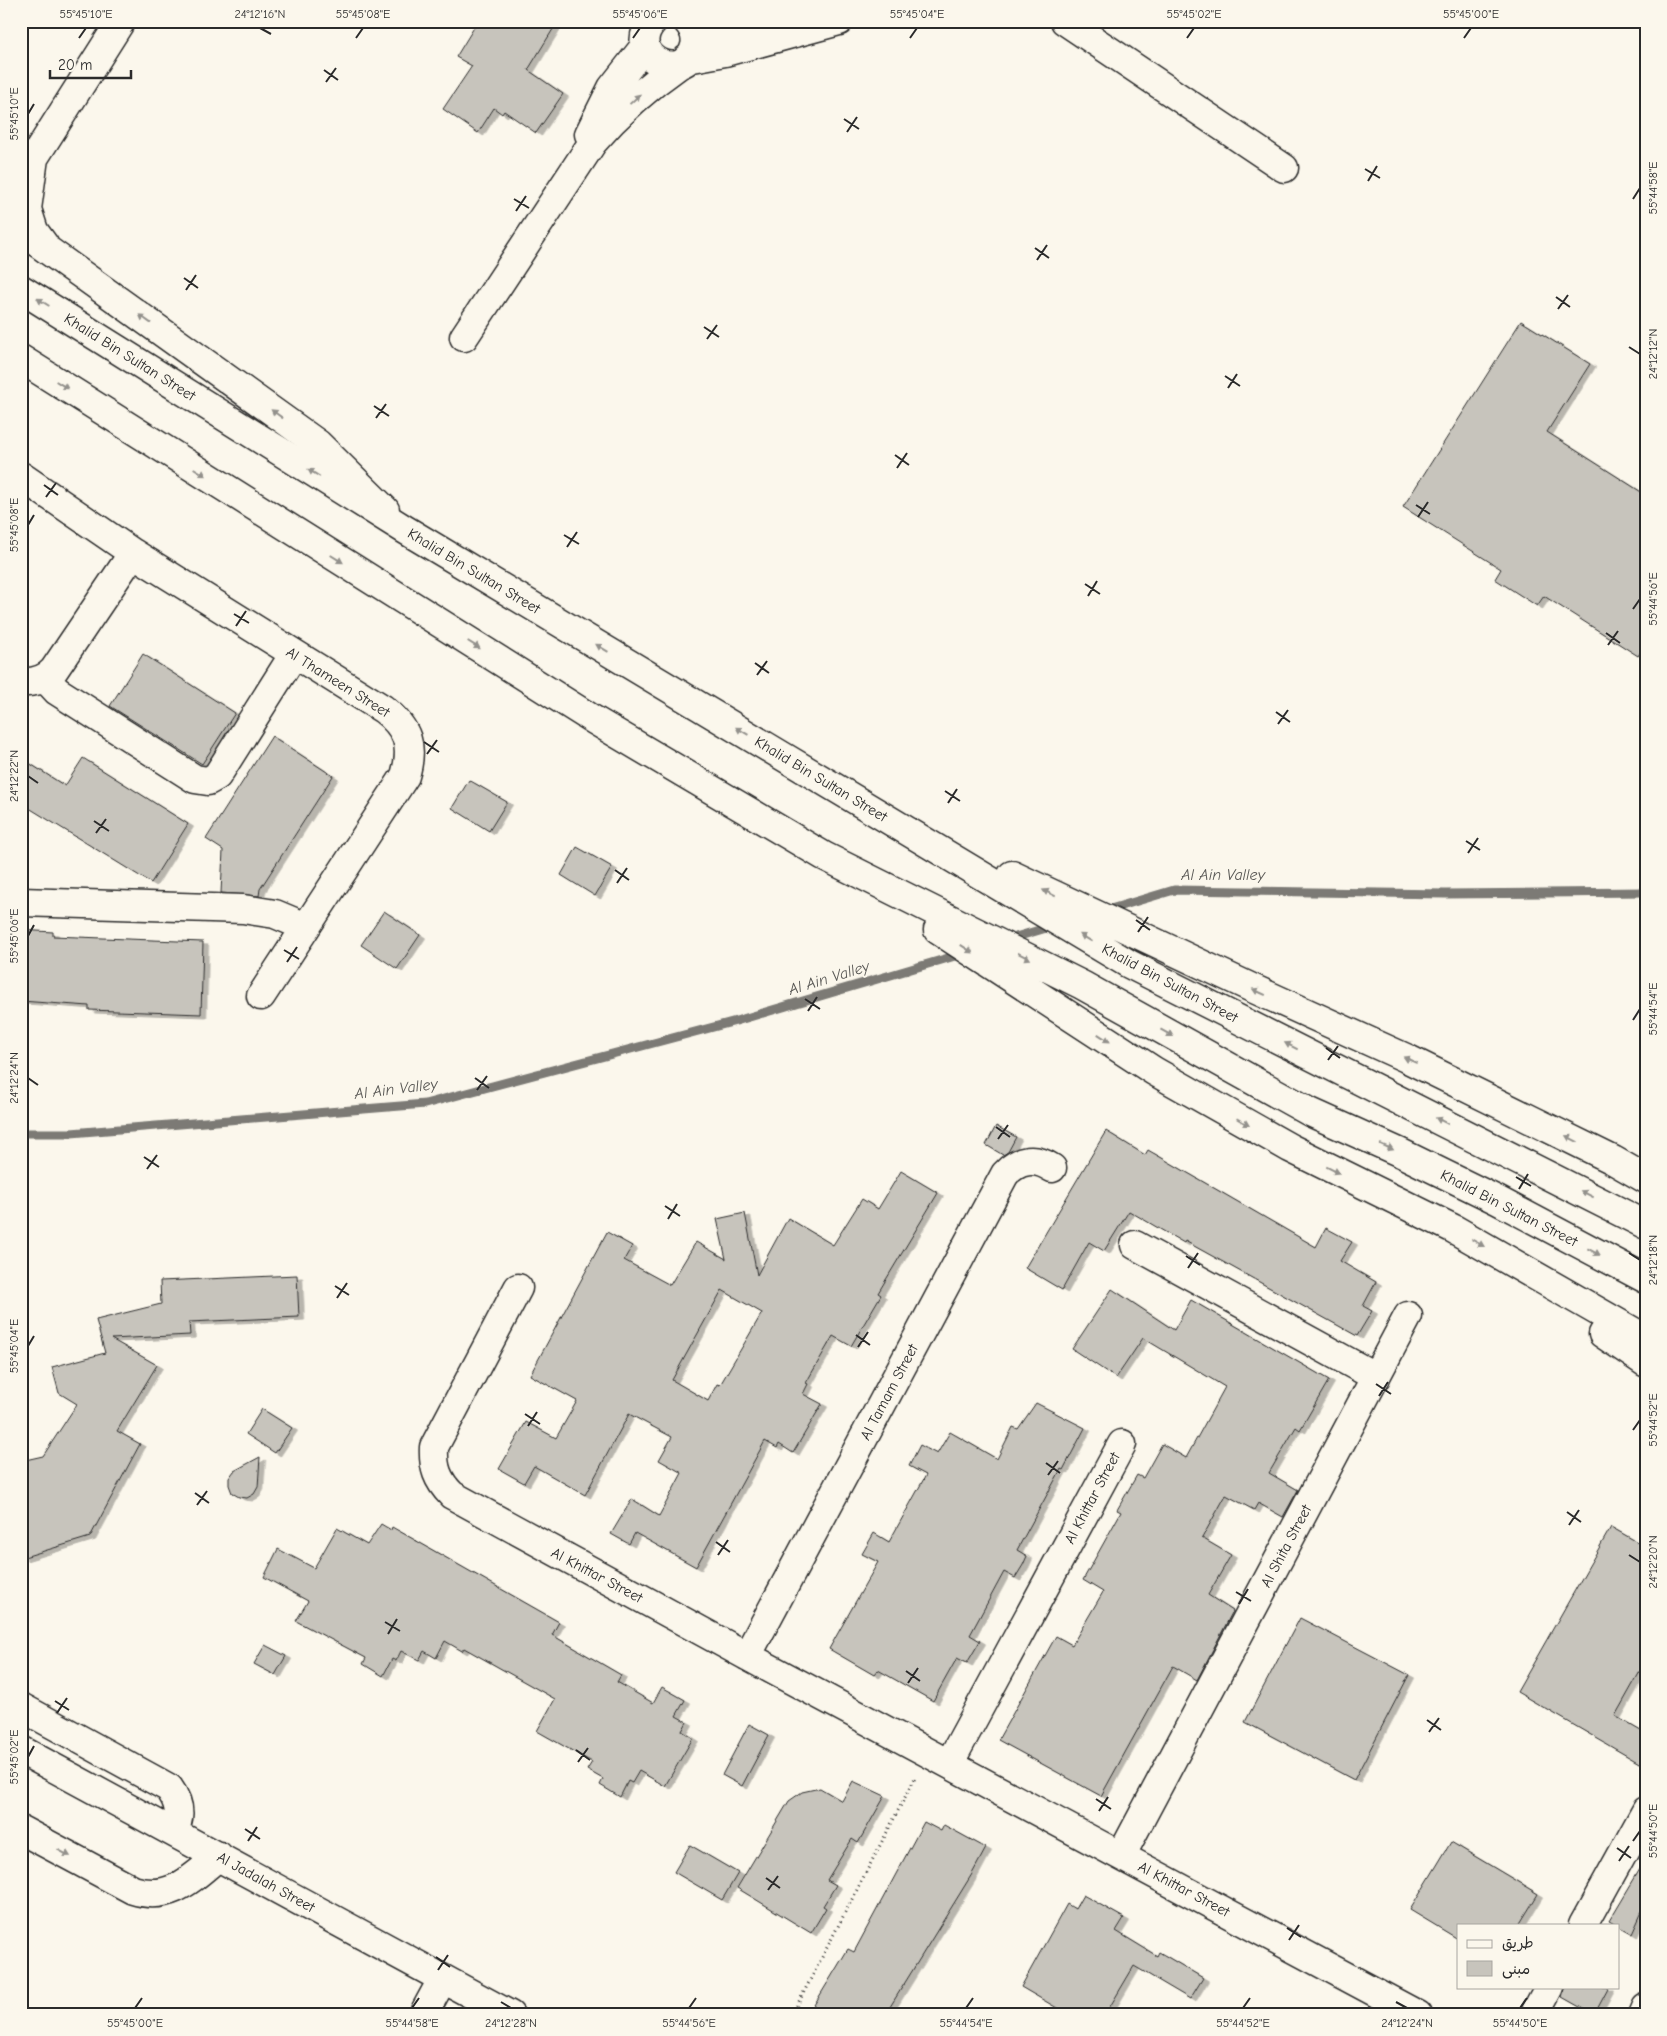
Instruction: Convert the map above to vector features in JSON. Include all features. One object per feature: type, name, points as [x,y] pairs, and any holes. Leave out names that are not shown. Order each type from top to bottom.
[{"type":"street","points":[[47,248],[34,231],[27,209],[28,164],[121,21]]},
{"type":"street","points":[[647,31],[648,54],[654,60],[671,66],[725,52],[761,40],[839,21]]},
{"type":"street","points":[[1065,21],[1284,168]]},
{"type":"street","points":[[689,24],[761,40]]},
{"type":"street","points":[[464,337],[579,161],[608,124],[642,92],[684,62],[693,52],[696,44],[695,35],[689,24]]},
{"type":"street","points":[[579,161],[592,128],[612,88],[647,31]]},
{"type":"street","points":[[21,231],[318,444],[404,529]]},
{"type":"street","name":"Khalid Bin Sultan Street","points":[[21,288],[404,529],[1129,964],[1646,1225]]},
{"type":"street","name":"Khalid Bin Sultan Street","points":[[21,359],[594,720],[824,856],[1082,986],[1310,1112],[1497,1200],[1646,1279]]},
{"type":"street","name":"Al Thameen Street","points":[[21,476],[133,552],[395,718],[404,731],[409,746],[409,761],[405,776],[261,996]]},
{"type":"street","points":[[33,680],[54,670],[133,552]]},
{"type":"street","points":[[33,680],[57,691],[186,774],[201,781],[208,781],[217,776],[294,654]]},
{"type":"street","points":[[859,802],[1127,930],[1415,1062],[1613,1160],[1646,1179]]},
{"type":"street","points":[[824,856],[1154,1071],[1290,1148],[1452,1228],[1646,1339]]},
{"type":"street","points":[[21,902],[243,909],[275,914],[306,927]]},
{"type":"street","points":[[1613,1160],[1646,1172]]},
{"type":"street","name":"Al Tamam Street","points":[[747,1656],[1005,1174],[1025,1161],[1035,1161],[1052,1168]]},
{"type":"street","points":[[1135,1245],[1376,1377]]},
{"type":"street","points":[[1509,1260],[1578,1317],[1646,1363]]},
{"type":"street","name":"Al Khittar Street","points":[[518,1288],[434,1447],[433,1460],[436,1473],[442,1485],[463,1502],[1418,2015]]},
{"type":"street","name":"Al Shita Street","points":[[1121,1856],[1408,1316]]},
{"type":"street","name":"Al Khittar Street","points":[[939,1758],[1122,1444]]},
{"type":"street","points":[[21,1707],[170,1788],[179,1804],[180,1813],[179,1822],[173,1832]]},
{"type":"street","name":"Al Jadalah Street","points":[[21,1750],[219,1856],[442,1980],[510,2015]]},
{"type":"street","points":[[1584,1924],[1646,1811]]},
{"type":"street","points":[[21,1830],[133,1890],[144,1894],[166,1893],[177,1888],[219,1856]]},
{"type":"street","points":[[423,2015],[442,1980]]},
{"type":"street","points":[[1534,2015],[1548,1988]]},
{"type":"street","points":[[1643,2015],[1646,2008]]},
{"type":"path","points":[[792,2015],[939,1758]]},
{"type":"building","points":[[478,21],[558,21],[528,70],[563,94],[536,133],[504,111],[502,114],[494,108],[478,133],[443,109],[472,66],[456,57]]},
{"type":"building","points":[[1521,321],[1590,364],[1547,432],[1646,495],[1646,644],[1638,656],[1544,596],[1537,606],[1495,579],[1501,569],[1403,507]]},
{"type":"building","points":[[143,654],[235,713],[202,764],[110,706]]},
{"type":"building","points":[[272,736],[333,776],[260,889],[259,896],[221,893],[223,850],[206,839]]},
{"type":"building","points":[[21,758],[65,786],[83,758],[188,824],[151,883],[21,803]]},
{"type":"building","points":[[469,780],[507,802],[489,831],[452,808]]},
{"type":"building","points":[[577,847],[612,867],[595,896],[561,875]]},
{"type":"building","points":[[384,911],[420,935],[397,969],[361,945]]},
{"type":"building","points":[[21,930],[53,932],[53,936],[203,942],[201,1014],[89,1010],[89,1006],[21,1001]]},
{"type":"building","points":[[996,1126],[1016,1137],[1008,1152],[1003,1155],[986,1145]]},
{"type":"building","points":[[1106,1131],[1145,1155],[1148,1150],[1316,1247],[1326,1228],[1352,1242],[1340,1261],[1376,1282],[1363,1306],[1372,1311],[1357,1336],[1185,1241],[1184,1243],[1129,1211],[1104,1251],[1089,1242],[1062,1290],[1025,1268]]},
{"type":"building","points":[[901,1171],[938,1193],[878,1293],[881,1295],[851,1346],[833,1336],[806,1383],[808,1384],[803,1394],[822,1404],[793,1453],[779,1444],[777,1448],[765,1441],[696,1567],[635,1533],[629,1544],[611,1534],[632,1499],[659,1516],[682,1473],[659,1460],[672,1437],[629,1414],[585,1495],[534,1466],[524,1483],[499,1469],[526,1422],[556,1438],[577,1401],[530,1375],[607,1232],[632,1246],[624,1260],[670,1285],[696,1242],[726,1259],[717,1219],[745,1213],[757,1275],[788,1218],[833,1245],[862,1199],[878,1209]],"holes":[[[722,1290],[762,1313],[720,1385],[717,1384],[708,1401],[672,1380]]]},
{"type":"building","points":[[297,1275],[299,1317],[189,1322],[190,1335],[111,1339],[157,1365],[117,1431],[140,1444],[90,1537],[21,1558],[21,1461],[43,1456],[77,1404],[59,1393],[52,1367],[105,1353],[96,1320],[161,1304],[160,1281]]},
{"type":"building","points":[[1112,1289],[1174,1330],[1191,1300],[1329,1380],[1300,1430],[1296,1427],[1269,1473],[1298,1490],[1283,1517],[1258,1503],[1254,1510],[1226,1495],[1202,1538],[1231,1555],[1208,1595],[1233,1611],[1197,1680],[1173,1666],[1101,1796],[998,1740],[1056,1636],[1072,1645],[1103,1592],[1083,1580],[1121,1512],[1117,1510],[1137,1475],[1143,1478],[1162,1444],[1186,1458],[1225,1387],[1143,1338],[1116,1378],[1072,1349]]},
{"type":"building","points":[[1036,1403],[1085,1428],[1017,1550],[1027,1556],[1023,1565],[1015,1578],[1004,1572],[970,1635],[980,1641],[967,1663],[957,1658],[933,1701],[878,1670],[874,1675],[829,1649],[878,1562],[862,1554],[874,1533],[889,1542],[926,1475],[909,1466],[920,1445],[937,1454],[950,1432],[997,1459],[1013,1427],[1018,1429]]},
{"type":"building","points":[[262,1409],[292,1428],[275,1453],[246,1434]]},
{"type":"building","points":[[260,1457],[258,1487],[254,1494],[247,1498],[239,1497],[232,1493],[229,1478],[234,1471]]},
{"type":"building","points":[[381,1524],[391,1530],[392,1527],[559,1622],[552,1635],[621,1675],[617,1682],[653,1703],[662,1687],[685,1700],[676,1716],[687,1722],[682,1731],[693,1738],[665,1786],[639,1771],[632,1783],[628,1781],[620,1797],[600,1785],[603,1779],[587,1770],[592,1762],[537,1731],[555,1699],[464,1648],[462,1651],[445,1641],[436,1658],[424,1651],[419,1660],[401,1651],[396,1661],[392,1659],[383,1676],[363,1664],[366,1658],[296,1621],[308,1601],[264,1577],[278,1549],[314,1568],[337,1528],[367,1545]]},
{"type":"building","points":[[1611,1527],[1646,1547],[1646,1661],[1615,1716],[1646,1734],[1646,1767],[1517,1692]]},
{"type":"building","points":[[1300,1618],[1409,1675],[1354,1780],[1245,1722]]},
{"type":"building","points":[[265,1645],[286,1656],[275,1675],[254,1664]]},
{"type":"building","points":[[749,1724],[769,1735],[742,1786],[722,1775]]},
{"type":"building","points":[[853,1781],[885,1796],[858,1843],[852,1839],[827,1880],[836,1885],[823,1906],[826,1908],[811,1933],[737,1888],[789,1801],[802,1792],[820,1788],[842,1801]]},
{"type":"building","points":[[924,1822],[941,1831],[944,1825],[986,1848],[972,1874],[885,2015],[808,2015],[848,1949],[854,1952]]},
{"type":"building","points":[[1451,1842],[1538,1894],[1520,1924],[1457,1924],[1457,1938],[1410,1910]]},
{"type":"building","points":[[690,1845],[738,1873],[722,1900],[674,1872]]},
{"type":"building","points":[[1646,1859],[1646,1903],[1632,1934],[1620,1927],[1620,1924],[1609,1921]]},
{"type":"building","points":[[1083,1895],[1124,1918],[1116,1931],[1157,1956],[1159,1952],[1203,1978],[1190,1999],[1134,1966],[1105,2015],[1069,2015],[1021,1987],[1067,1904],[1075,1909]]},
{"type":"building","points":[[1565,1988],[1608,1988],[1594,2015],[1562,1997]]},
{"type":"waterway","name":"Al Ain Valley","points":[[1104,911],[1174,890],[1445,894],[1646,892]]},
{"type":"waterway","name":"Al Ain Valley","points":[[1006,940],[1053,926]]},
{"type":"waterway","name":"Al Ain Valley","points":[[21,1133],[71,1133],[425,1104],[736,1021],[965,953]]}]
